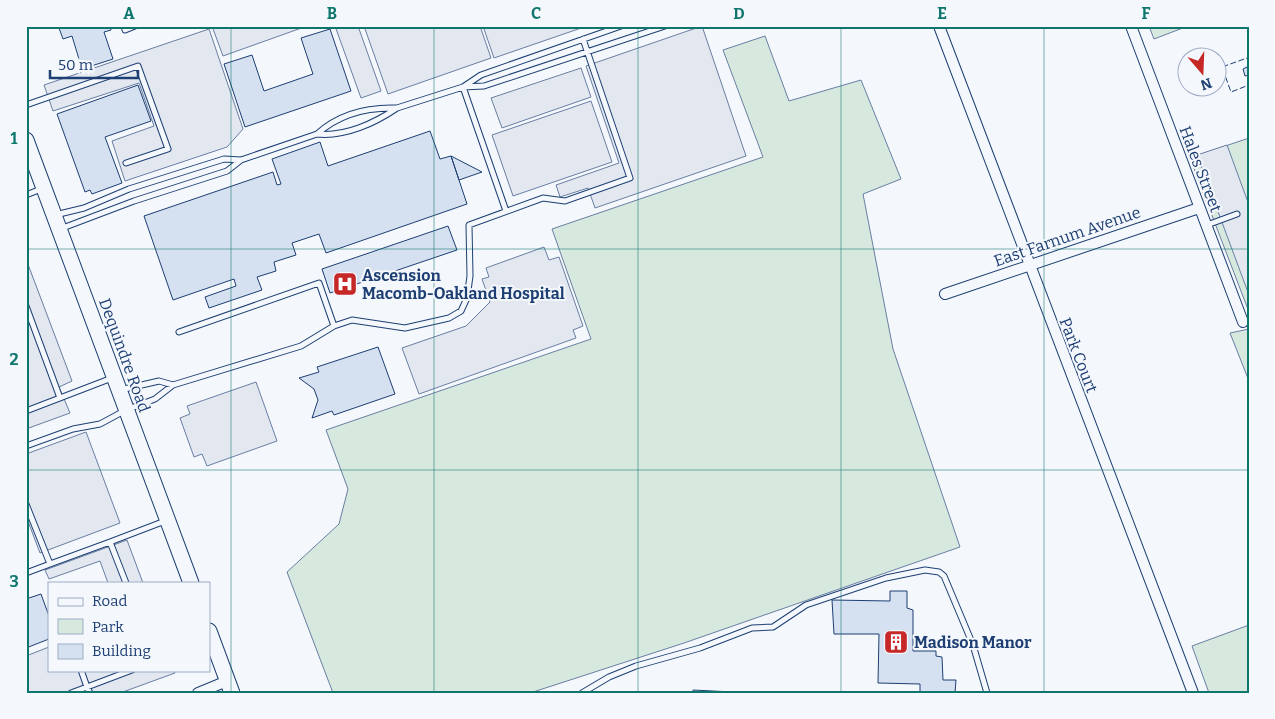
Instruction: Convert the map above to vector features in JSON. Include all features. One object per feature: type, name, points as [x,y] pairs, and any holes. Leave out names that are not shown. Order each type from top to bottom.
[{"type":"main road","name":"Dequindre Road","points":[[26,140],[191,582]]},
{"type":"main road","points":[[210,634],[230,687]]},
{"type":"street","name":"Park Court","points":[[939,26],[1193,693]]},
{"type":"street","name":"Hales Street","points":[[1131,26],[1199,208],[1246,322]]},
{"type":"street","name":"East Farnum Avenue","points":[[945,294],[1199,208]]},
{"type":"street","points":[[198,693],[230,687]]},
{"type":"lane","points":[[124,26],[125,30],[135,26]]},
{"type":"lane","points":[[463,87],[481,75],[621,26]]},
{"type":"lane","points":[[318,134],[331,136],[377,122],[397,108],[463,87],[484,86],[665,26]]},
{"type":"lane","points":[[26,446],[73,429],[100,424],[126,410],[155,400],[173,385],[301,346],[334,326],[352,320],[404,328],[449,318],[461,311],[467,298],[470,276],[469,225],[543,198],[565,201],[630,178],[583,39]]},
{"type":"lane","points":[[26,105],[138,66],[168,149],[126,163]]},
{"type":"lane","points":[[463,87],[506,211]]},
{"type":"lane","points":[[57,222],[134,201],[227,171],[241,160],[318,134],[331,122],[374,107],[397,108]]},
{"type":"lane","points":[[57,222],[129,189],[224,159],[241,160]]},
{"type":"lane","points":[[26,195],[44,188]]},
{"type":"lane","points":[[1206,225],[1237,214]]},
{"type":"lane","points":[[179,332],[319,283],[334,326]]},
{"type":"lane","points":[[26,306],[60,398]]},
{"type":"lane","points":[[26,411],[60,398],[117,384],[159,381],[173,385]]},
{"type":"lane","points":[[26,504],[50,564]]},
{"type":"lane","points":[[26,573],[168,520]]},
{"type":"lane","points":[[110,542],[126,582]]},
{"type":"lane","points":[[582,693],[609,677],[636,666],[700,648],[752,628],[772,627],[806,605],[886,578],[925,570],[940,572],[944,576],[973,645],[987,693]]},
{"type":"lane","points":[[82,672],[90,693]]},
{"type":"lane","points":[[71,693],[126,672]]},
{"type":"green space","points":[[1149,26],[1188,26],[1154,39]]},
{"type":"green space","points":[[765,36],[789,101],[861,80],[901,179],[863,194],[893,349],[960,547],[684,643],[530,693],[333,693],[287,572],[339,524],[348,489],[326,430],[591,339],[552,229],[763,157],[723,50]]},
{"type":"green space","points":[[1249,138],[1249,312],[1190,158]]},
{"type":"green space","points":[[1249,329],[1249,381],[1230,333]]},
{"type":"green space","points":[[1249,625],[1249,693],[1209,693],[1192,646]]},
{"type":"shaded area","points":[[212,26],[307,26],[223,56]]},
{"type":"shaded area","points":[[335,26],[358,26],[381,91],[361,98]]},
{"type":"shaded area","points":[[364,26],[480,26],[491,58],[388,94]]},
{"type":"shaded area","points":[[483,26],[587,26],[494,58]]},
{"type":"shaded area","points":[[702,26],[746,156],[595,208],[588,188],[560,197],[556,185],[619,163],[586,66]]},
{"type":"shaded area","points":[[209,29],[243,129],[227,147],[125,181],[112,141],[154,126],[139,83],[53,111],[44,85]]},
{"type":"shaded area","points":[[581,68],[591,97],[502,128],[491,98]]},
{"type":"shaded area","points":[[591,101],[612,162],[513,196],[492,135]]},
{"type":"shaded area","points":[[1227,145],[1249,205],[1249,295],[1197,155]]},
{"type":"shaded area","points":[[544,247],[549,260],[559,257],[583,326],[573,330],[576,338],[419,394],[402,348],[466,326],[490,302],[482,279],[489,277],[486,268]]},
{"type":"shaded area","points":[[26,259],[72,381],[59,387],[70,413],[26,429]]},
{"type":"shaded area","points":[[256,382],[277,441],[207,466],[202,454],[194,457],[180,418],[190,414],[187,406]]},
{"type":"shaded area","points":[[86,432],[120,523],[40,553],[26,516],[26,454]]},
{"type":"shaded area","points":[[127,540],[143,582],[108,582],[100,561],[49,579],[45,570]]},
{"type":"shaded area","points":[[48,647],[48,672],[175,673],[120,693],[26,693],[26,656]]},
{"type":"building","points":[[65,26],[110,26],[111,30],[104,32],[113,59],[82,69],[72,36],[63,39],[59,28]]},
{"type":"building","points":[[330,29],[351,91],[245,127],[224,64],[252,55],[264,91],[313,74],[301,38]]},
{"type":"building","points":[[1247,67],[1249,75],[1245,76],[1243,69]]},
{"type":"building","points":[[138,85],[151,121],[105,137],[122,183],[92,194],[90,190],[85,192],[57,114]]},
{"type":"building","points":[[430,131],[440,159],[451,156],[467,204],[326,253],[319,234],[292,243],[296,255],[274,262],[276,271],[257,277],[262,290],[209,308],[205,297],[236,286],[234,279],[173,300],[144,216],[273,172],[277,185],[281,184],[272,159],[320,142],[328,166]]},
{"type":"building","points":[[451,156],[482,172],[459,180]]},
{"type":"building","points":[[448,226],[457,250],[330,293],[322,269]]},
{"type":"building","points":[[378,347],[395,394],[334,415],[332,411],[312,418],[318,400],[314,389],[299,378],[319,372],[317,367]]},
{"type":"building","name":"Madison Manor","points":[[890,591],[907,591],[907,608],[913,610],[913,651],[936,651],[936,656],[942,657],[943,680],[956,680],[955,693],[920,693],[920,684],[878,683],[879,634],[834,634],[832,600],[890,601]]},
{"type":"building","points":[[41,594],[48,613],[48,639],[26,648],[26,599]]},
{"type":"building","points":[[693,690],[753,693],[693,693]]},
{"type":"fence","points":[[1249,63],[1247,58],[1222,67],[1231,92],[1249,85]]},
{"type":"place","name":"Ascension Macomb-Oakland Hospital","points":[[345,284]]},
{"type":"place","name":"Madison Manor","points":[[896,642]]}]
